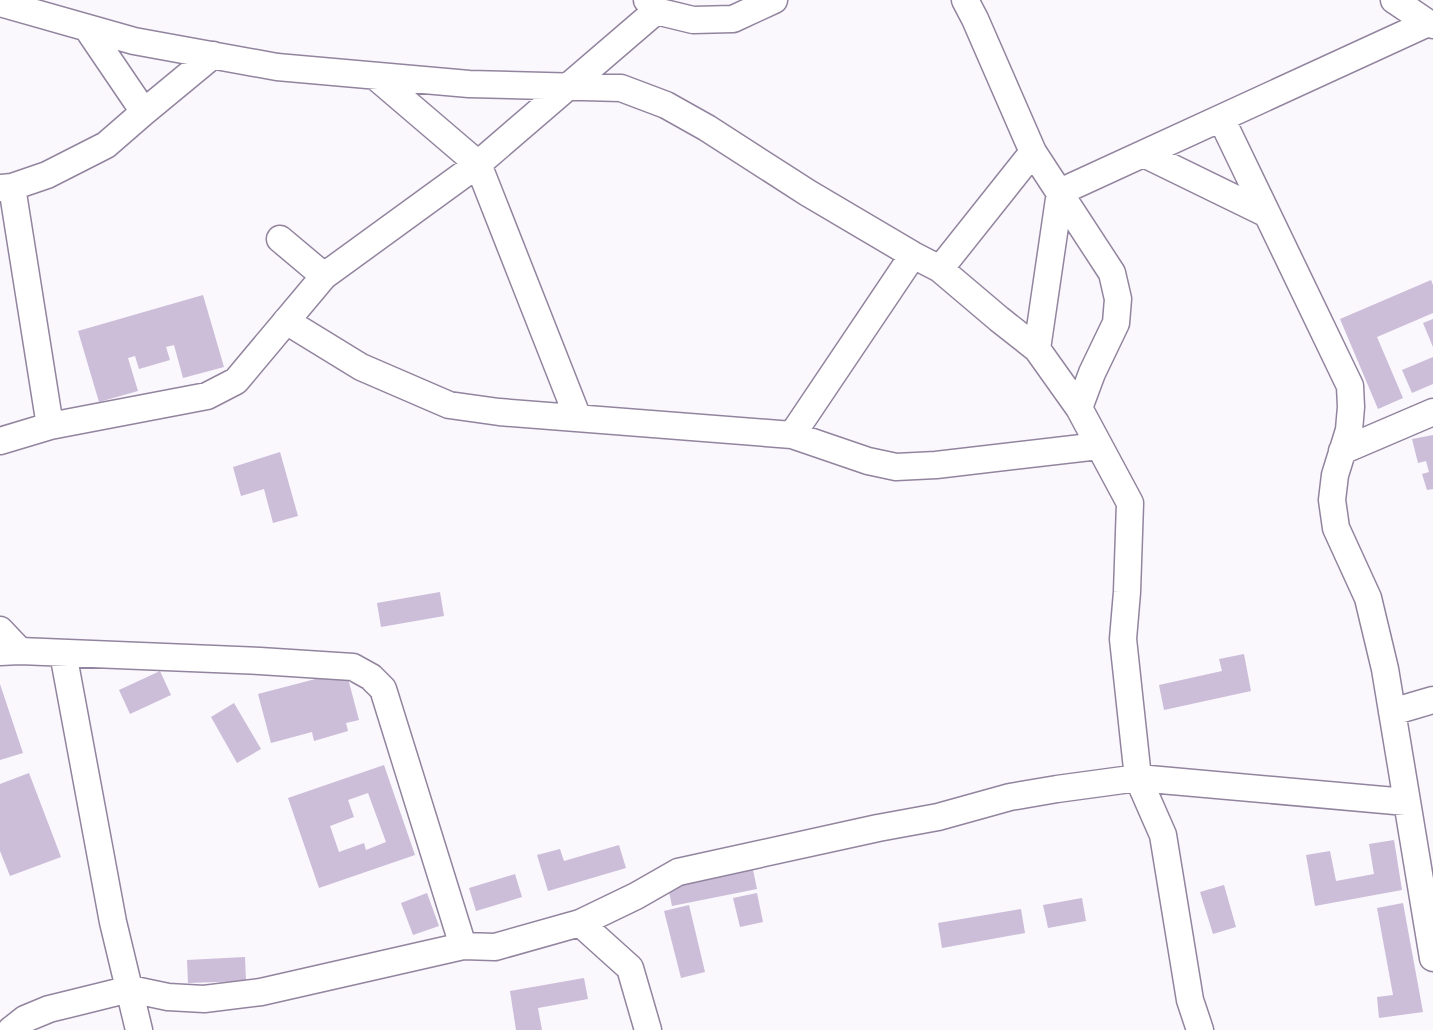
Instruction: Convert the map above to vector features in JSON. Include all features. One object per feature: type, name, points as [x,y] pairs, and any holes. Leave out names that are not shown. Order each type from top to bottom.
[{"type":"street","points":[[0,441],[50,426],[207,396],[236,381],[324,276],[478,164],[568,86],[652,6],[693,20],[733,19],[774,0]]},
{"type":"street","points":[[965,0],[1033,152],[1112,273],[1118,299],[1116,323],[1091,373],[1079,408]]},
{"type":"street","points":[[1394,0],[1431,24]]},
{"type":"street","points":[[0,3],[35,6],[87,28],[134,41],[276,67],[469,84],[621,88],[666,105],[707,128],[808,193],[913,256],[940,269],[1037,349],[1079,408],[1130,503],[1128,592],[1123,639],[1138,778],[1163,835],[1190,1000],[1200,1030]]},
{"type":"street","points":[[1060,192],[1431,24]]},
{"type":"street","points":[[87,28],[144,112]]},
{"type":"street","points":[[50,426],[6,187],[47,175],[106,145],[213,55]]},
{"type":"street","points":[[375,76],[478,164],[578,418]]},
{"type":"street","points":[[1221,118],[1350,386],[1349,429],[1335,475],[1332,500],[1336,528],[1368,598],[1385,668],[1433,958]]},
{"type":"street","points":[[940,269],[1033,152]]},
{"type":"street","points":[[1144,154],[1267,214]]},
{"type":"street","points":[[1037,349],[1060,192]]},
{"type":"street","points":[[280,239],[324,276]]},
{"type":"street","points":[[792,435],[913,256]]},
{"type":"street","points":[[286,321],[361,367],[450,405],[499,412],[792,435],[868,461],[896,467],[936,465],[1099,446]]},
{"type":"street","points":[[1342,451],[1433,412]]},
{"type":"street","points":[[0,630],[10,652],[353,667],[371,677],[383,689],[463,946]]},
{"type":"street","points":[[63,653],[113,922],[139,1030]]},
{"type":"street","points":[[1392,712],[1433,699]]},
{"type":"street","points":[[11,1030],[25,1019],[49,1009],[130,989],[168,997],[204,999],[234,996],[463,946],[495,947],[580,923],[678,872],[938,817],[1010,797],[1138,778],[1406,802]]},
{"type":"street","points":[[580,923],[629,968],[648,1030]]},
{"type":"building","points":[[1431,280],[1433,313],[1377,337],[1403,398],[1378,409],[1340,319]]},
{"type":"building","points":[[203,295],[224,367],[183,378],[174,345],[166,347],[170,360],[139,369],[135,356],[128,358],[138,391],[99,402],[78,331]]},
{"type":"building","points":[[1433,319],[1433,347],[1423,323]]},
{"type":"building","points":[[1433,357],[1433,384],[1412,393],[1402,370]]},
{"type":"building","points":[[1433,435],[1433,489],[1427,490],[1422,474],[1429,472],[1426,461],[1418,463],[1412,439]]},
{"type":"building","points":[[280,452],[298,516],[273,523],[264,489],[241,496],[233,467]]},
{"type":"building","points":[[440,592],[444,616],[381,627],[377,603]]},
{"type":"building","points":[[1244,654],[1251,691],[1164,710],[1159,685],[1222,671],[1219,659]]},
{"type":"building","points":[[160,671],[171,695],[130,714],[119,690]]},
{"type":"building","points":[[346,671],[359,720],[346,723],[348,731],[314,741],[312,732],[271,743],[258,694]]},
{"type":"building","points":[[0,684],[23,753],[0,760]]},
{"type":"building","points":[[234,703],[261,749],[237,763],[211,717]]},
{"type":"building","points":[[384,765],[415,855],[319,888],[288,798]],"holes":[[[368,793],[386,842],[366,850],[364,843],[339,852],[330,826],[354,817],[348,800]]]},
{"type":"building","points":[[29,773],[61,857],[10,876],[0,851],[0,784]]},
{"type":"building","points":[[1394,840],[1402,890],[1315,906],[1306,855],[1330,851],[1336,881],[1374,874],[1369,844]]},
{"type":"building","points":[[619,845],[626,868],[548,891],[537,855],[560,849],[564,861]]},
{"type":"building","points":[[752,865],[757,889],[672,906],[667,882]]},
{"type":"building","points":[[515,874],[522,897],[476,911],[469,888]]},
{"type":"building","points":[[1224,885],[1236,927],[1213,934],[1200,892]]},
{"type":"building","points":[[427,893],[439,926],[413,935],[401,903]]},
{"type":"building","points":[[757,893],[763,922],[740,927],[733,898]]},
{"type":"building","points":[[1082,898],[1086,921],[1048,928],[1043,905]]},
{"type":"building","points":[[1403,903],[1423,1012],[1379,1018],[1377,997],[1393,995],[1377,908]]},
{"type":"building","points":[[689,905],[705,972],[681,978],[664,911]]},
{"type":"building","points":[[1021,909],[1025,933],[942,948],[938,923]]},
{"type":"building","points":[[245,957],[246,981],[188,983],[187,960]]},
{"type":"building","points":[[584,978],[588,999],[538,1008],[542,1030],[516,1030],[510,991]]}]
